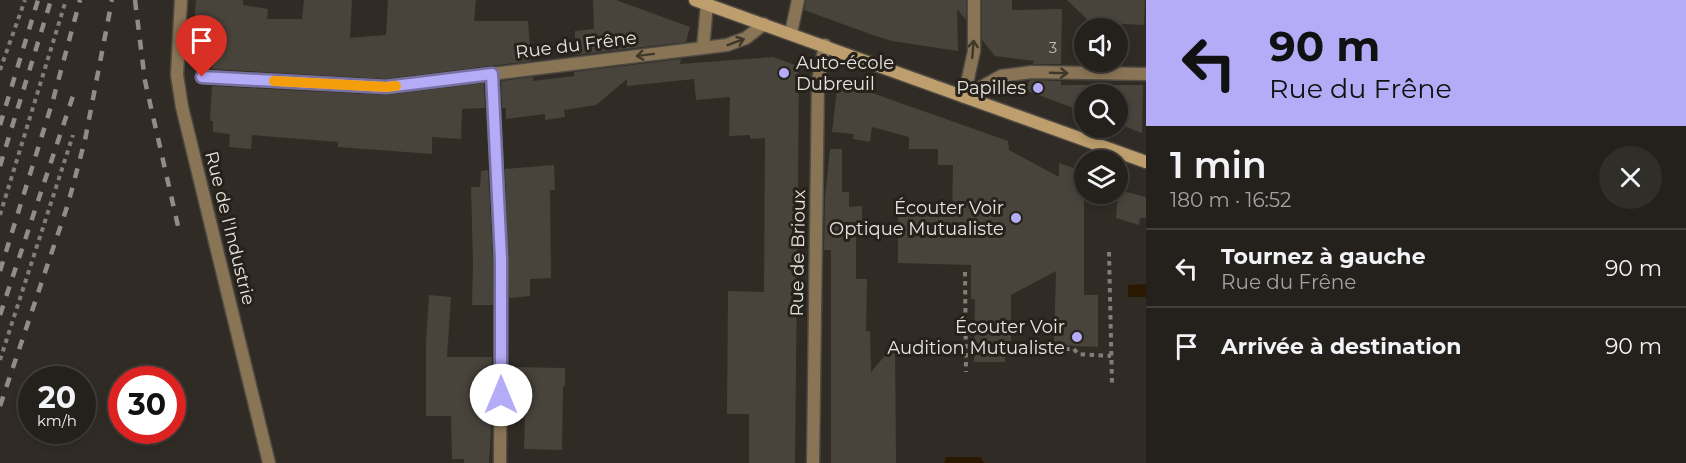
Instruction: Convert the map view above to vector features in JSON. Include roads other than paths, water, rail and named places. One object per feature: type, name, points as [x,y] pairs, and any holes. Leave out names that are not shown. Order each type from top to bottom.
[{"type":"main road","points":[[701,2],[1146,162]]},
{"type":"street","name":"Rue de l'Industrie","points":[[181,0],[177,75],[182,107],[268,463]]},
{"type":"street","points":[[791,33],[798,0]]},
{"type":"street","points":[[964,97],[974,51],[974,0]]},
{"type":"street","points":[[701,2],[703,48]]},
{"type":"street","name":"Rue du Frêne","points":[[202,77],[386,87],[727,45],[746,38],[764,24]]},
{"type":"street","name":"Rue de Brioux","points":[[813,463],[818,81],[825,45]]},
{"type":"street","points":[[964,97],[1002,76],[1032,72],[1146,74]]},
{"type":"street","points":[[492,74],[501,259],[500,463]]},
{"type":"railway","points":[[0,125],[38,0]]},
{"type":"railway","points":[[0,166],[51,0]]},
{"type":"railway","points":[[0,271],[53,100],[80,0]]},
{"type":"railway","points":[[0,406],[68,204],[85,140],[112,0]]},
{"type":"railway","points":[[135,0],[145,81],[178,226]]},
{"type":"railway","points":[[0,315],[74,93]]},
{"type":"place","name":"Auto-école Dubreuil","points":[[784,73]]},
{"type":"place","name":"Papilles","points":[[1038,88]]},
{"type":"place","name":"Écouter Voir Optique Mutualiste","points":[[1016,218]]},
{"type":"place","name":"Écouter Voir Audition Mutualiste","points":[[1077,337]]}]
